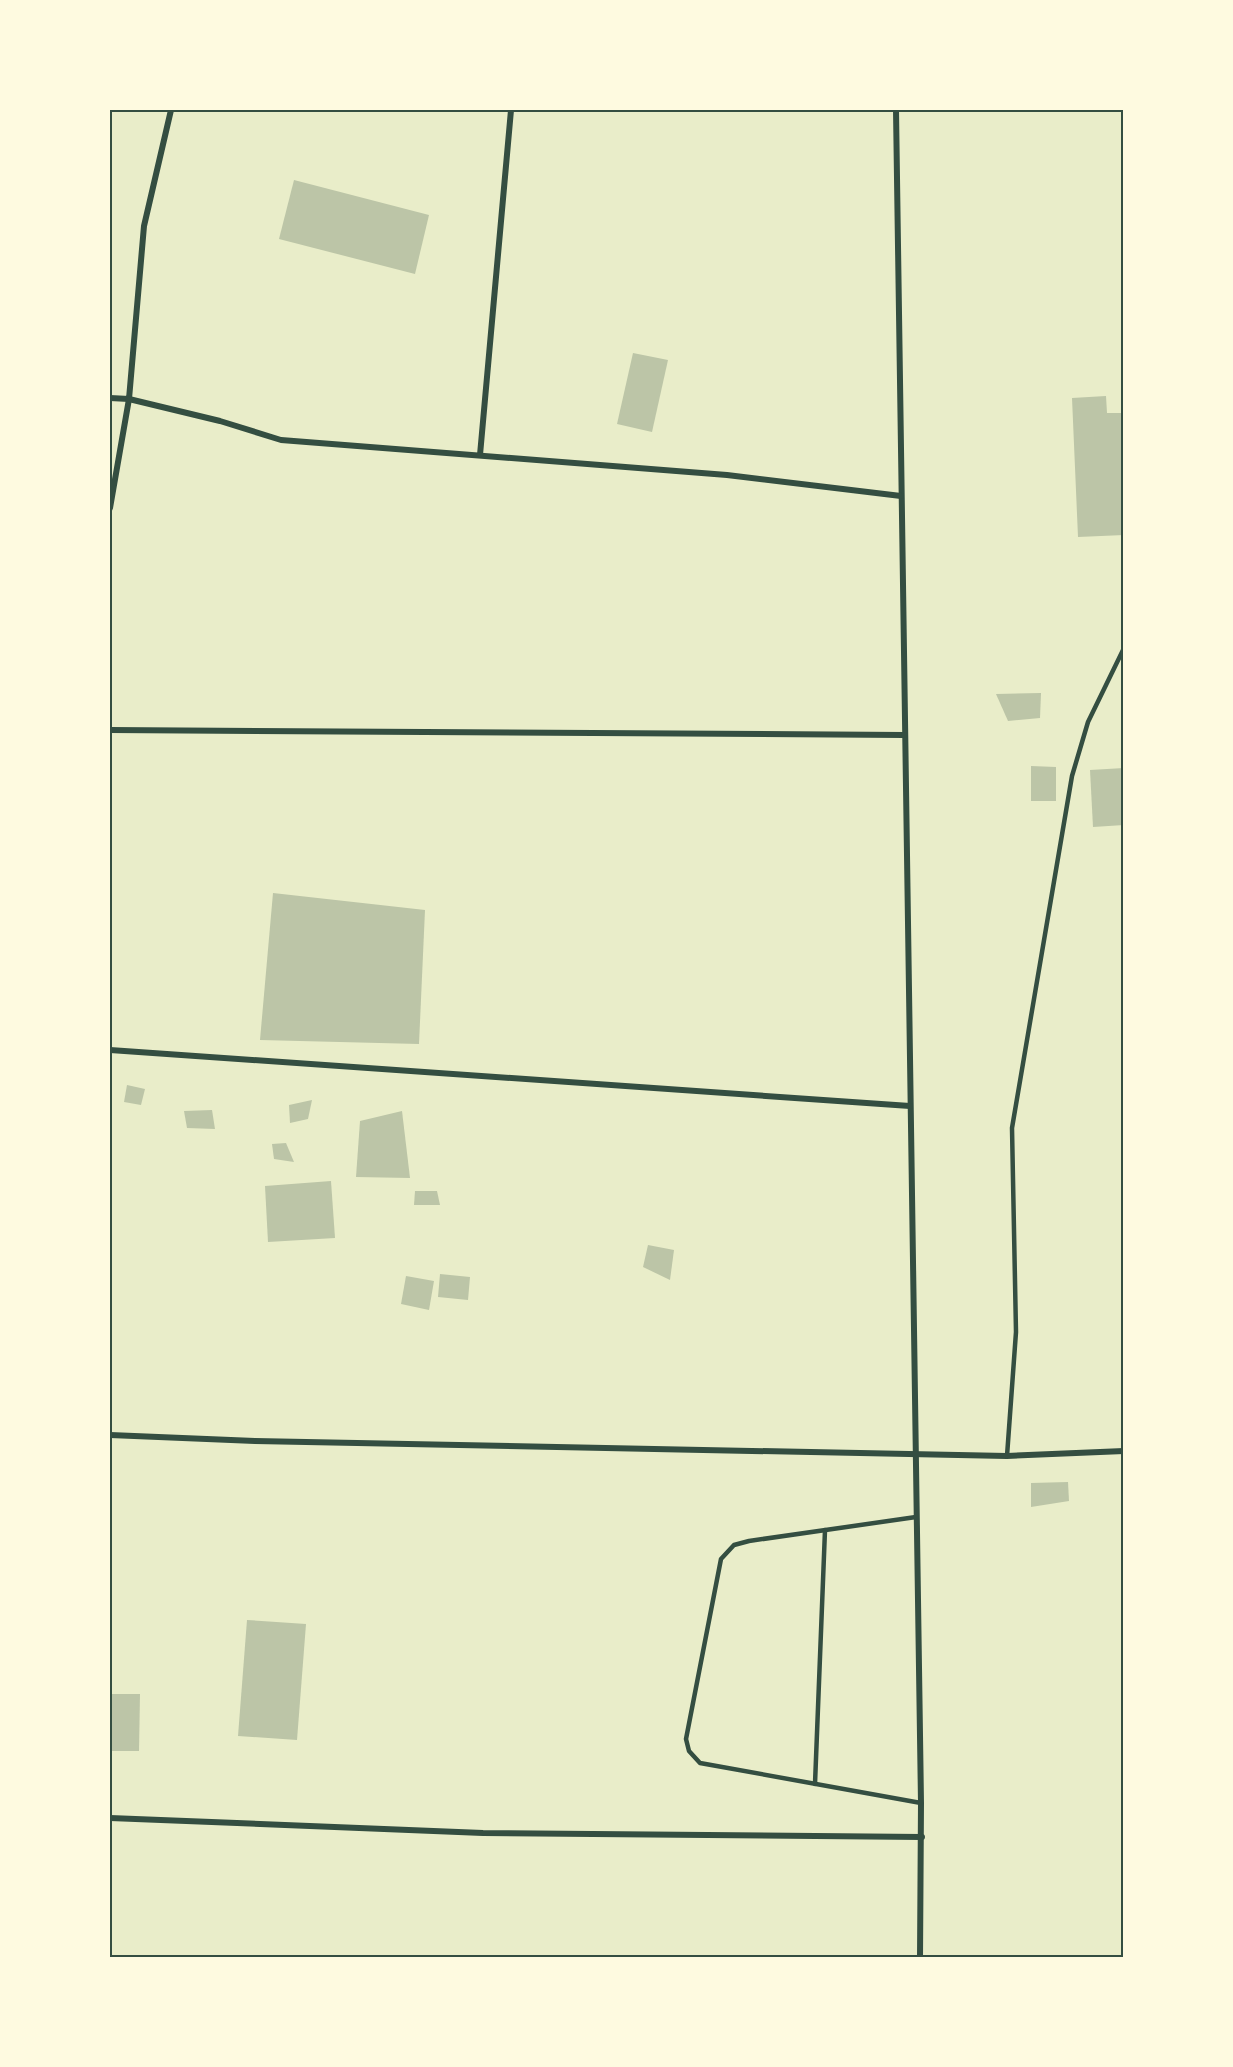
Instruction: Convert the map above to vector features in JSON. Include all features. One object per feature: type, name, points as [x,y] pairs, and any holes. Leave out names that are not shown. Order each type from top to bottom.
[{"type":"street","points":[[110,508],[129,399],[144,226],[171,110]]},
{"type":"street","points":[[480,455],[511,110]]},
{"type":"street","points":[[896,110],[922,1837],[920,1958]]},
{"type":"street","points":[[110,398],[129,399],[220,421],[281,440],[727,475],[902,496]]},
{"type":"street","points":[[110,730],[904,735]]},
{"type":"street","points":[[110,1050],[910,1106]]},
{"type":"street","points":[[110,1435],[255,1441],[1007,1456],[1124,1451]]},
{"type":"street","points":[[110,1818],[483,1833],[922,1837]]},
{"type":"lane","points":[[1007,1456],[1016,1332],[1012,1128],[1072,776],[1088,722],[1124,648]]},
{"type":"lane","points":[[916,1517],[734,1545],[721,1559],[686,1739],[689,1751],[700,1763],[921,1803]]},
{"type":"lane","points":[[815,1784],[825,1530]]},
{"type":"building","points":[[294,180],[429,215],[415,274],[279,239]]},
{"type":"building","points":[[633,353],[668,360],[652,432],[617,424]]},
{"type":"building","points":[[1106,396],[1107,413],[1124,413],[1124,535],[1078,537],[1072,398]]},
{"type":"building","points":[[1041,693],[1040,718],[1008,721],[996,694]]},
{"type":"building","points":[[1031,766],[1056,767],[1056,801],[1031,801]]},
{"type":"building","points":[[1124,768],[1124,825],[1093,827],[1090,770]]},
{"type":"building","points":[[273,893],[425,910],[419,1044],[260,1040]]},
{"type":"building","points":[[127,1085],[145,1089],[141,1105],[124,1102]]},
{"type":"building","points":[[312,1100],[308,1119],[290,1123],[289,1105]]},
{"type":"building","points":[[212,1110],[215,1129],[187,1128],[184,1111]]},
{"type":"building","points":[[402,1111],[410,1178],[356,1177],[360,1121]]},
{"type":"building","points":[[286,1143],[294,1162],[274,1159],[272,1144]]},
{"type":"building","points":[[331,1181],[335,1238],[268,1242],[265,1186]]},
{"type":"building","points":[[415,1191],[437,1191],[440,1205],[414,1205]]},
{"type":"building","points":[[648,1245],[674,1250],[670,1280],[643,1267]]},
{"type":"building","points":[[440,1274],[470,1277],[468,1300],[438,1297]]},
{"type":"building","points":[[406,1276],[434,1281],[429,1310],[401,1304]]},
{"type":"building","points":[[1068,1482],[1069,1501],[1031,1507],[1031,1483]]},
{"type":"building","points":[[247,1620],[306,1624],[297,1740],[238,1736]]},
{"type":"building","points":[[110,1694],[140,1694],[139,1751],[110,1751]]}]
